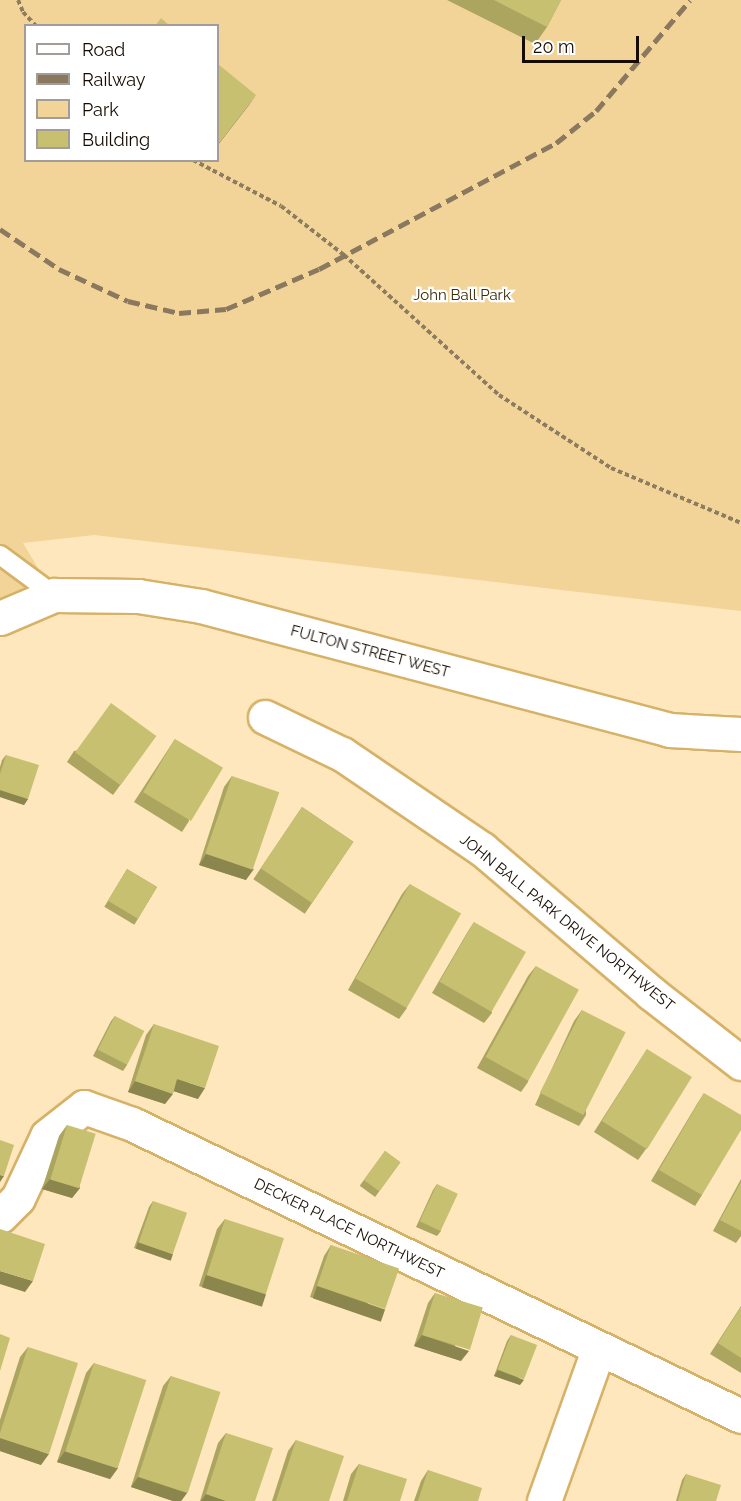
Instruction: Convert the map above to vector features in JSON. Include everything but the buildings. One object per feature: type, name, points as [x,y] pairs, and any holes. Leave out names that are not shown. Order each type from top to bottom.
[{"type":"street","name":"FULTON STREET WEST","points":[[0,618],[54,595],[138,596],[201,606],[669,730],[741,734]]},
{"type":"street","name":"JOHN BALL PARK DRIVE NORTHWEST","points":[[265,717],[342,754],[482,849],[651,993],[741,1063]]},
{"type":"street","name":"DECKER PLACE NORTHWEST","points":[[0,1216],[18,1198],[47,1136],[84,1107],[132,1124],[598,1350],[741,1416]]},
{"type":"street","points":[[544,1501],[598,1350]]},
{"type":"lane","points":[[0,555],[54,595]]},
{"type":"path","points":[[18,0],[23,12],[34,24]]},
{"type":"path","points":[[197,162],[281,206],[344,255],[499,394],[611,468],[741,523]]},
{"type":"green space","name":"John Ball Park","points":[[0,0],[741,0],[741,611],[94,535],[23,543],[54,595],[0,619]]},
{"type":"railway","points":[[0,229],[59,269],[128,301],[179,313],[226,309],[319,269],[556,143],[596,111],[690,0]]}]
